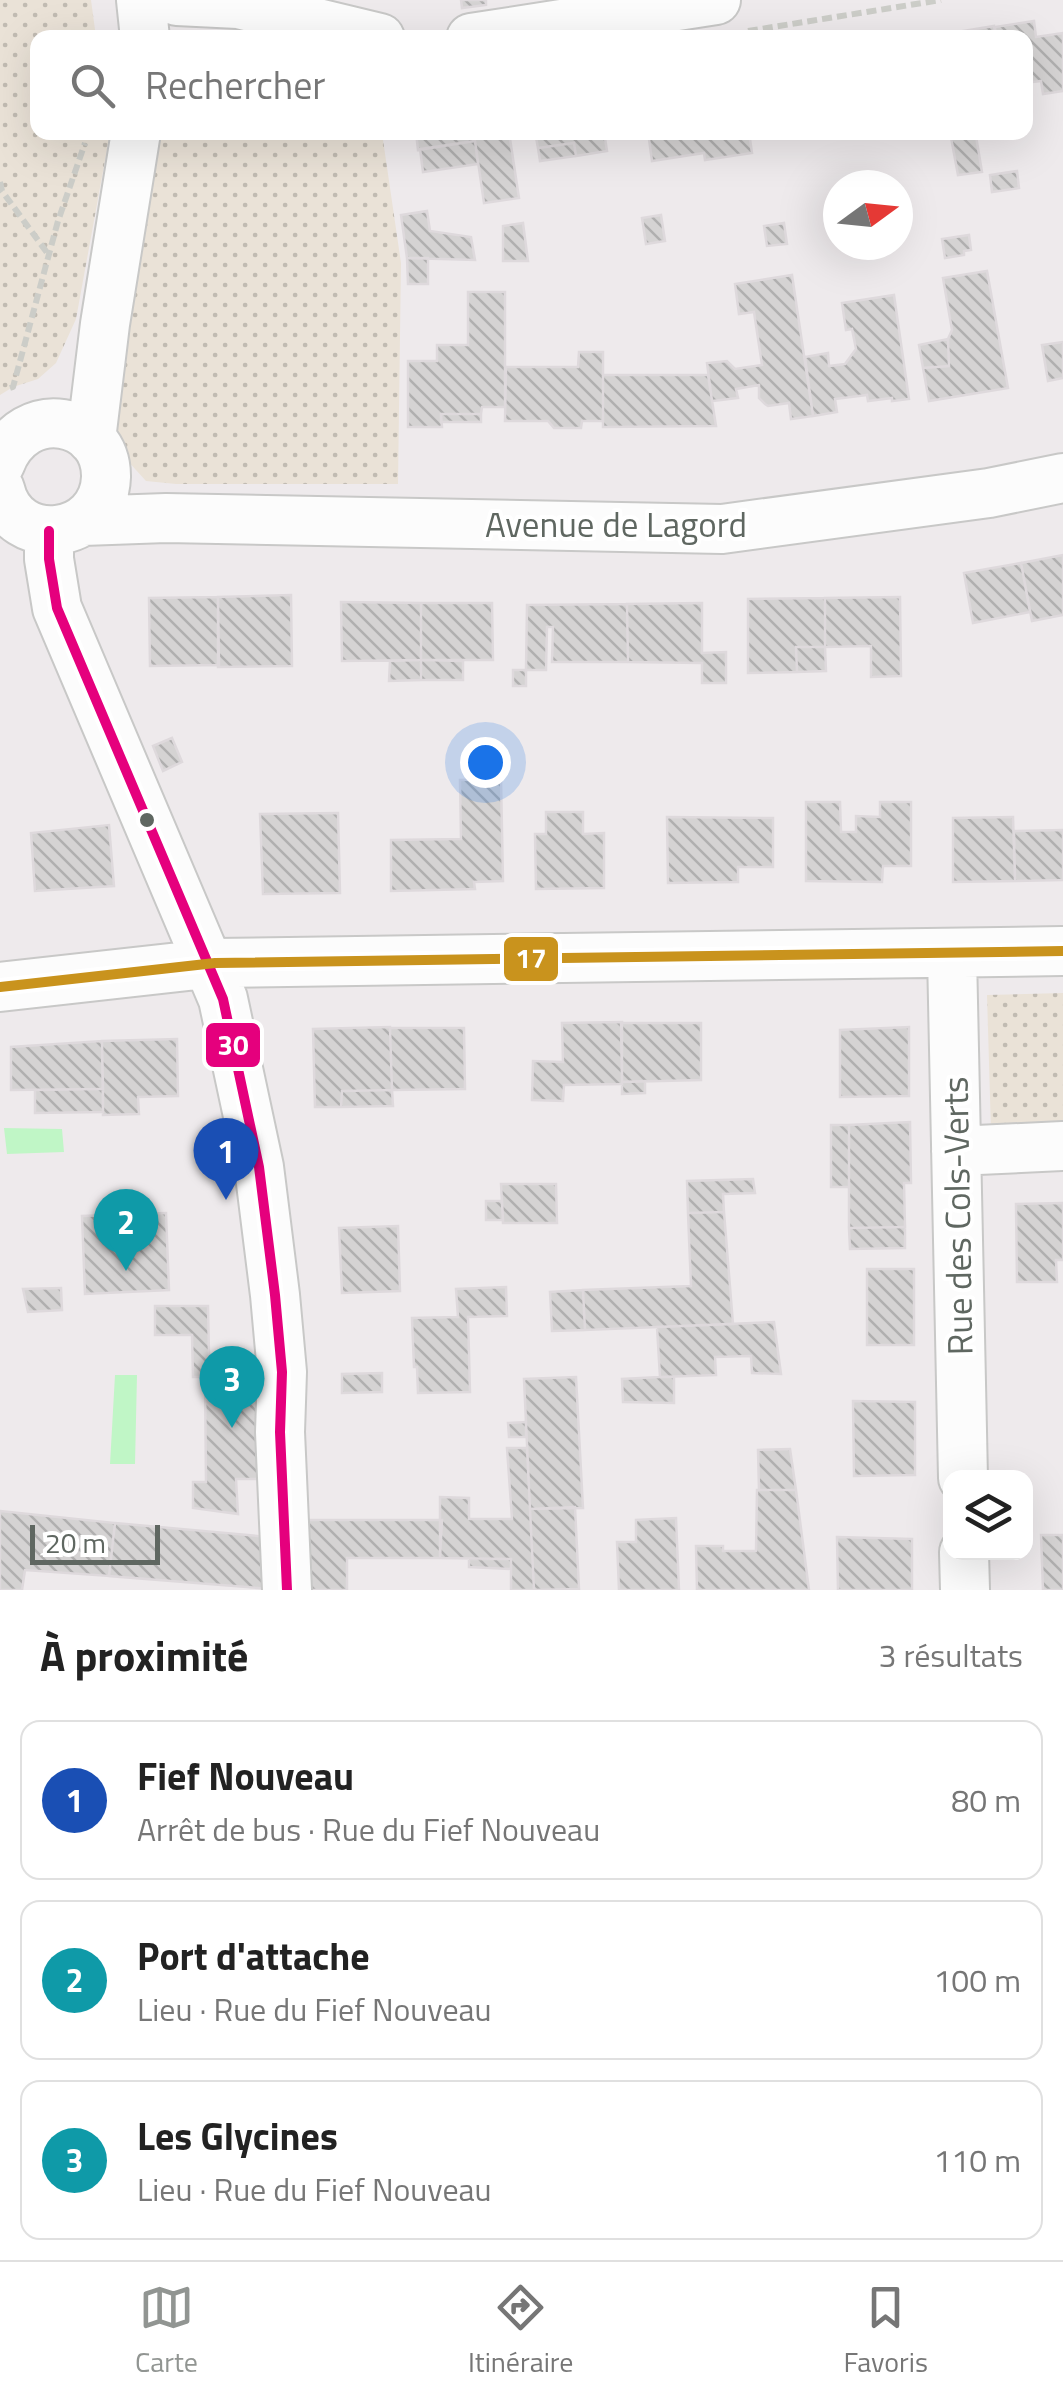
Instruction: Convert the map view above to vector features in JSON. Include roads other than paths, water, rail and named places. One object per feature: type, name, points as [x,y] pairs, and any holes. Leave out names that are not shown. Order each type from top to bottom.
[{"type":"street","points":[[141,0],[144,30]]},
{"type":"street","points":[[163,30],[177,0],[238,4],[347,30]]},
{"type":"street","points":[[536,30],[716,8]]},
{"type":"street","points":[[135,140],[105,324],[98,459],[103,496],[96,510],[30,517],[49,560],[57,608],[223,999],[259,1167],[273,1276],[282,1372],[280,1432],[287,1590]]},
{"type":"street","points":[[42,424],[105,324]]},
{"type":"street","points":[[0,464],[5,450],[27,428],[60,423],[76,428],[98,459],[166,518]]},
{"type":"street","name":"Avenue de Lagord","points":[[30,517],[722,529],[989,493],[1063,478]]},
{"type":"street","points":[[0,987],[208,964],[1063,951]]},
{"type":"street","name":"Rue des Cols-Verts","points":[[952,954],[963,1470]]},
{"type":"street","points":[[956,1151],[1063,1146]]},
{"type":"street","points":[[964,1560],[965,1590]]},
{"type":"place","name":"Fief Nouveau","points":[[226,1200]]},
{"type":"place","name":"Port d'attache","points":[[126,1271]]},
{"type":"place","name":"Les Glycines","points":[[232,1428]]}]
